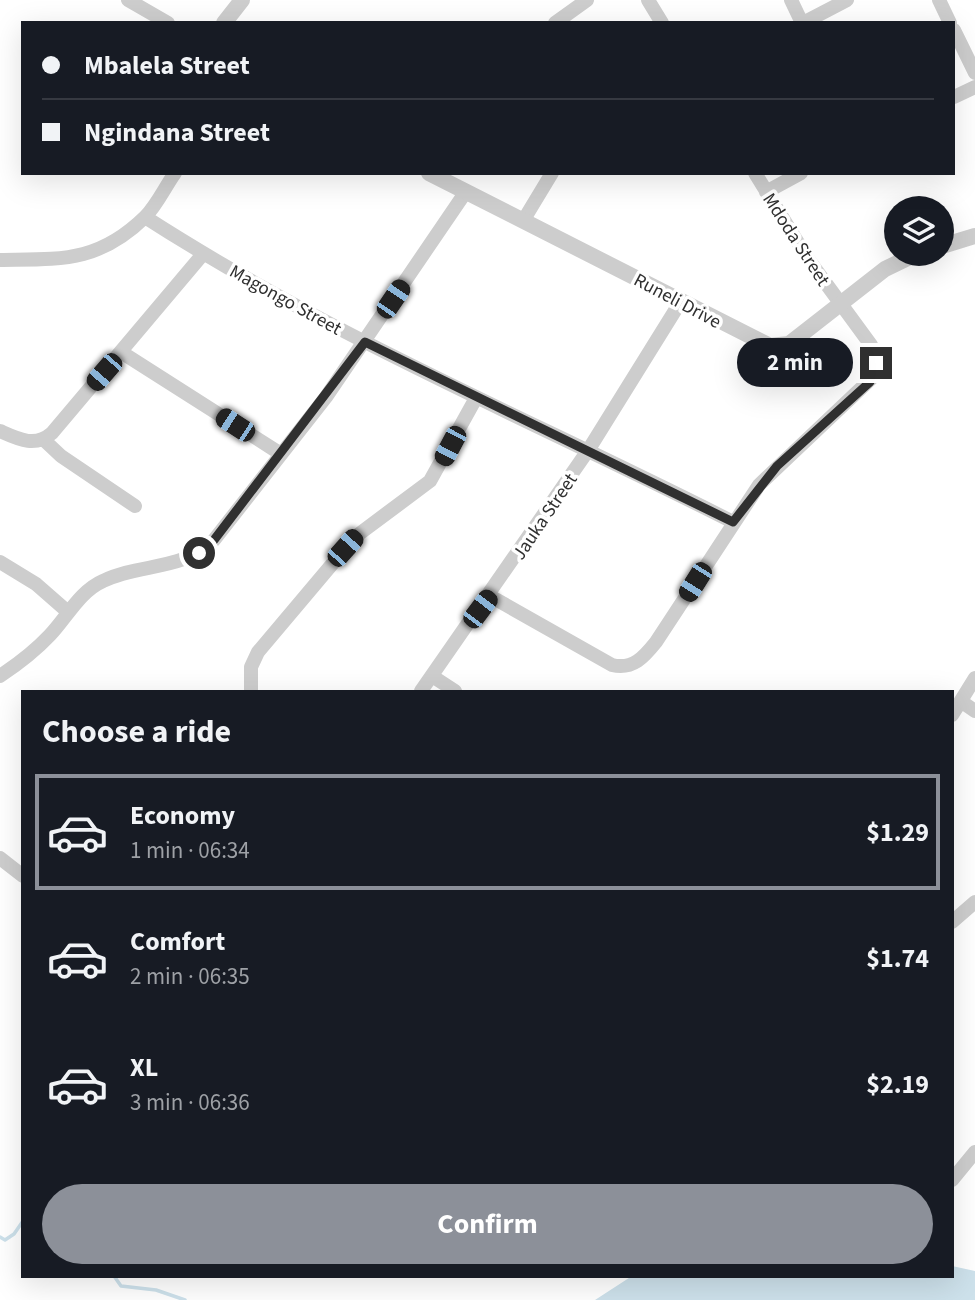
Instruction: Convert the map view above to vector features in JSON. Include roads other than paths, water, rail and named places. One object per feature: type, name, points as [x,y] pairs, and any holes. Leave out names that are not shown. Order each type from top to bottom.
[{"type":"street","points":[[128,0],[165,21]]},
{"type":"street","points":[[225,21],[242,0]]},
{"type":"street","points":[[558,21],[587,0]]},
{"type":"street","points":[[649,0],[662,21]]},
{"type":"street","points":[[790,0],[802,21]]},
{"type":"street","points":[[807,21],[847,0]]},
{"type":"street","points":[[939,0],[949,21]]},
{"type":"street","points":[[955,32],[975,73]]},
{"type":"street","points":[[955,97],[975,87]]},
{"type":"street","points":[[0,260],[87,255],[145,217],[174,175]]},
{"type":"street","name":"Runeli Drive","points":[[433,175],[751,338],[777,347],[795,341],[891,266]]},
{"type":"street","points":[[523,221],[551,175]]},
{"type":"street","name":"Mdoda Street","points":[[490,596],[612,665],[630,665],[643,658],[733,522],[777,466],[873,377],[875,351],[840,305],[756,175]]},
{"type":"street","points":[[766,192],[798,175]]},
{"type":"street","points":[[0,676],[39,646],[68,612],[103,581],[181,561],[205,548],[281,454],[365,342],[465,193]]},
{"type":"street","name":"Magongo Street","points":[[145,217],[203,254],[365,342],[476,398],[589,449],[733,522]]},
{"type":"street","points":[[954,242],[975,236]]},
{"type":"street","points":[[44,440],[203,254]]},
{"type":"street","name":"Jauka Street","points":[[422,690],[490,596],[589,449],[681,300]]},
{"type":"street","points":[[121,352],[281,454]]},
{"type":"street","points":[[251,690],[251,667],[258,652],[355,537],[430,481],[476,398]]},
{"type":"street","points":[[0,431],[20,440],[44,440],[61,456],[135,506]]},
{"type":"street","points":[[0,562],[36,584],[68,612]]},
{"type":"street","points":[[432,676],[453,690]]},
{"type":"street","points":[[954,712],[975,678]]},
{"type":"street","points":[[962,702],[975,711]]},
{"type":"street","points":[[0,858],[21,874]]},
{"type":"street","points":[[954,920],[975,902]]},
{"type":"street","points":[[954,1178],[975,1152]]},
{"type":"water","points":[[954,1266],[975,1271],[975,1300],[595,1300],[629,1278],[954,1278]]},
{"type":"waterway","points":[[0,1237],[5,1240],[14,1234],[21,1224]]},
{"type":"waterway","points":[[115,1278],[121,1286],[156,1290],[185,1300]]}]
